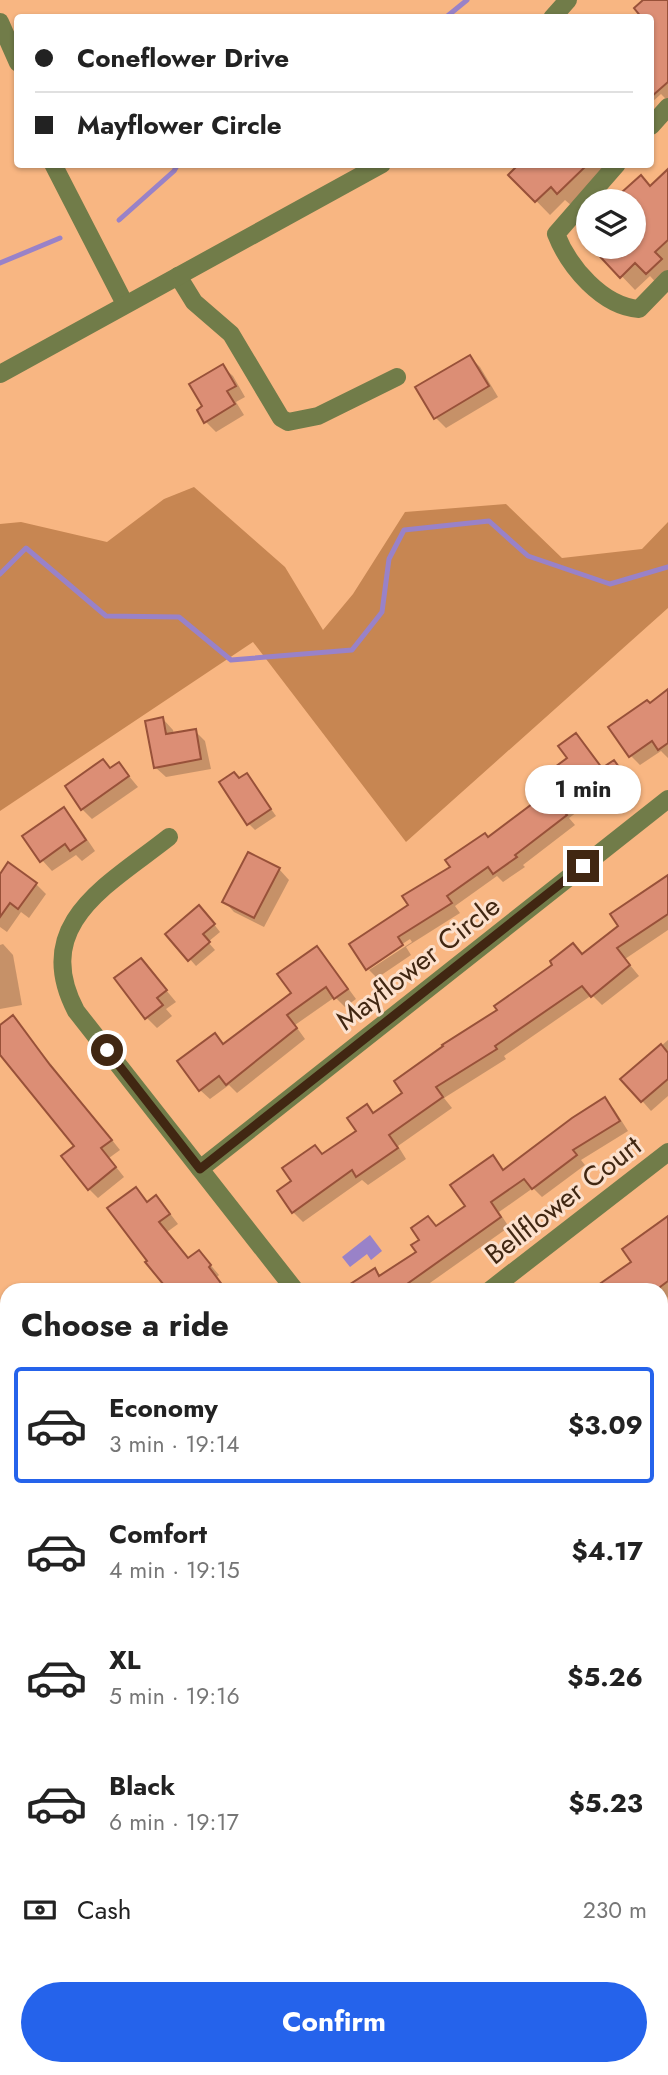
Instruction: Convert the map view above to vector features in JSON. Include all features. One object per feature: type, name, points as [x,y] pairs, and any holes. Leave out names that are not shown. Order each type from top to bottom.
[{"type":"street","points":[[556,14],[568,0]]},
{"type":"street","points":[[0,22],[14,53]]},
{"type":"street","points":[[654,123],[668,107]]},
{"type":"street","points":[[55,168],[125,304]]},
{"type":"street","points":[[0,374],[375,168]]},
{"type":"street","points":[[613,168],[555,234],[564,253],[583,277],[618,304],[639,309],[668,279]]},
{"type":"street","points":[[178,276],[194,302],[231,334],[281,418],[288,422],[318,416],[397,377]]},
{"type":"street","name":"Mayflower Circle","points":[[200,1169],[668,799]]},
{"type":"street","points":[[169,837],[86,904],[74,918],[61,955],[62,975],[76,1011],[290,1283]]},
{"type":"street","name":"Bellflower Court","points":[[499,1283],[668,1152]]},
{"type":"shaded area","points":[[194,487],[285,567],[323,630],[353,594],[405,512],[506,504],[562,558],[642,549],[668,522],[668,608],[406,842],[253,642],[0,811],[0,524],[21,522],[107,542],[164,499]]},
{"type":"shaded area","points":[[370,1235],[382,1251],[371,1260],[367,1254],[350,1267],[342,1257]]},
{"type":"building","points":[[643,0],[668,0],[668,82],[654,94],[654,14],[639,14],[634,8]]},
{"type":"building","points":[[515,168],[584,168],[557,194],[551,187],[535,202],[508,175]]},
{"type":"building","points":[[668,169],[668,240],[655,252],[662,259],[646,274],[635,263],[620,278],[602,259],[646,259],[646,189],[625,189],[641,175],[650,186]]},
{"type":"building","points":[[470,355],[489,386],[434,419],[415,387]]},
{"type":"building","points":[[223,364],[236,386],[227,391],[235,404],[204,423],[197,410],[202,406],[189,384]]},
{"type":"building","points":[[668,689],[668,743],[658,750],[652,741],[629,757],[608,727],[647,700],[650,703]]},
{"type":"building","points":[[163,717],[166,734],[196,729],[201,759],[154,768],[145,721]]},
{"type":"building","points":[[576,733],[602,768],[614,760],[626,777],[602,793],[595,783],[561,808],[567,815],[515,855],[517,857],[493,874],[488,867],[447,896],[452,903],[398,937],[403,945],[366,970],[349,944],[408,905],[402,896],[450,867],[445,860],[485,833],[488,837],[556,786],[547,773],[567,758],[558,746]]},
{"type":"building","points":[[103,759],[110,768],[119,762],[129,776],[81,810],[65,786]]},
{"type":"building","points":[[234,772],[239,778],[247,773],[271,809],[247,825],[219,782]]},
{"type":"building","points":[[64,807],[86,840],[70,851],[65,844],[40,862],[22,836]]},
{"type":"building","points":[[248,852],[280,868],[254,918],[222,902]]},
{"type":"building","points":[[8,862],[37,883],[18,909],[10,903],[0,917],[0,874]]},
{"type":"building","points":[[668,875],[668,914],[617,948],[630,965],[591,997],[582,986],[495,1046],[497,1049],[436,1087],[443,1097],[389,1135],[398,1148],[356,1177],[352,1170],[292,1213],[277,1191],[291,1181],[282,1168],[315,1145],[322,1154],[356,1131],[347,1118],[367,1104],[373,1113],[402,1093],[394,1081],[442,1045],[497,1010],[494,1006],[552,965],[550,961],[573,943],[582,954],[618,926],[610,914]]},
{"type":"building","points":[[199,905],[215,924],[203,934],[210,942],[188,961],[165,934]]},
{"type":"building","points":[[317,946],[348,989],[334,999],[326,987],[287,1015],[297,1028],[226,1085],[219,1076],[199,1091],[177,1061],[215,1033],[223,1044],[291,993],[277,974]]},
{"type":"building","points":[[141,958],[167,990],[157,998],[163,1005],[145,1019],[114,978]]},
{"type":"building","points":[[13,1015],[112,1140],[101,1148],[116,1167],[88,1190],[61,1156],[74,1146],[0,1055],[0,1025]]},
{"type":"building","points":[[661,1044],[668,1053],[668,1079],[641,1102],[620,1079]]},
{"type":"building","points":[[605,1097],[620,1121],[573,1150],[577,1155],[532,1189],[524,1179],[491,1202],[501,1217],[408,1283],[352,1283],[375,1268],[379,1276],[416,1252],[411,1245],[419,1240],[411,1228],[428,1216],[436,1226],[465,1206],[450,1185],[493,1155],[503,1170],[572,1118]]},
{"type":"building","points":[[136,1187],[147,1202],[156,1195],[170,1214],[159,1222],[188,1258],[199,1250],[221,1283],[162,1283],[107,1208]]},
{"type":"building","points":[[668,1216],[668,1281],[665,1283],[601,1283],[631,1262],[622,1249]]},
{"type":"waterway","points":[[450,14],[467,0]]},
{"type":"waterway","points":[[119,220],[176,168]]},
{"type":"waterway","points":[[0,263],[60,238]]},
{"type":"waterway","points":[[0,574],[26,548],[106,616],[179,617],[231,660],[352,650],[382,612],[389,559],[404,530],[489,521],[528,556],[610,584],[668,567]]},
{"type":"route","points":[[107,1050],[200,1169],[583,866]]}]
